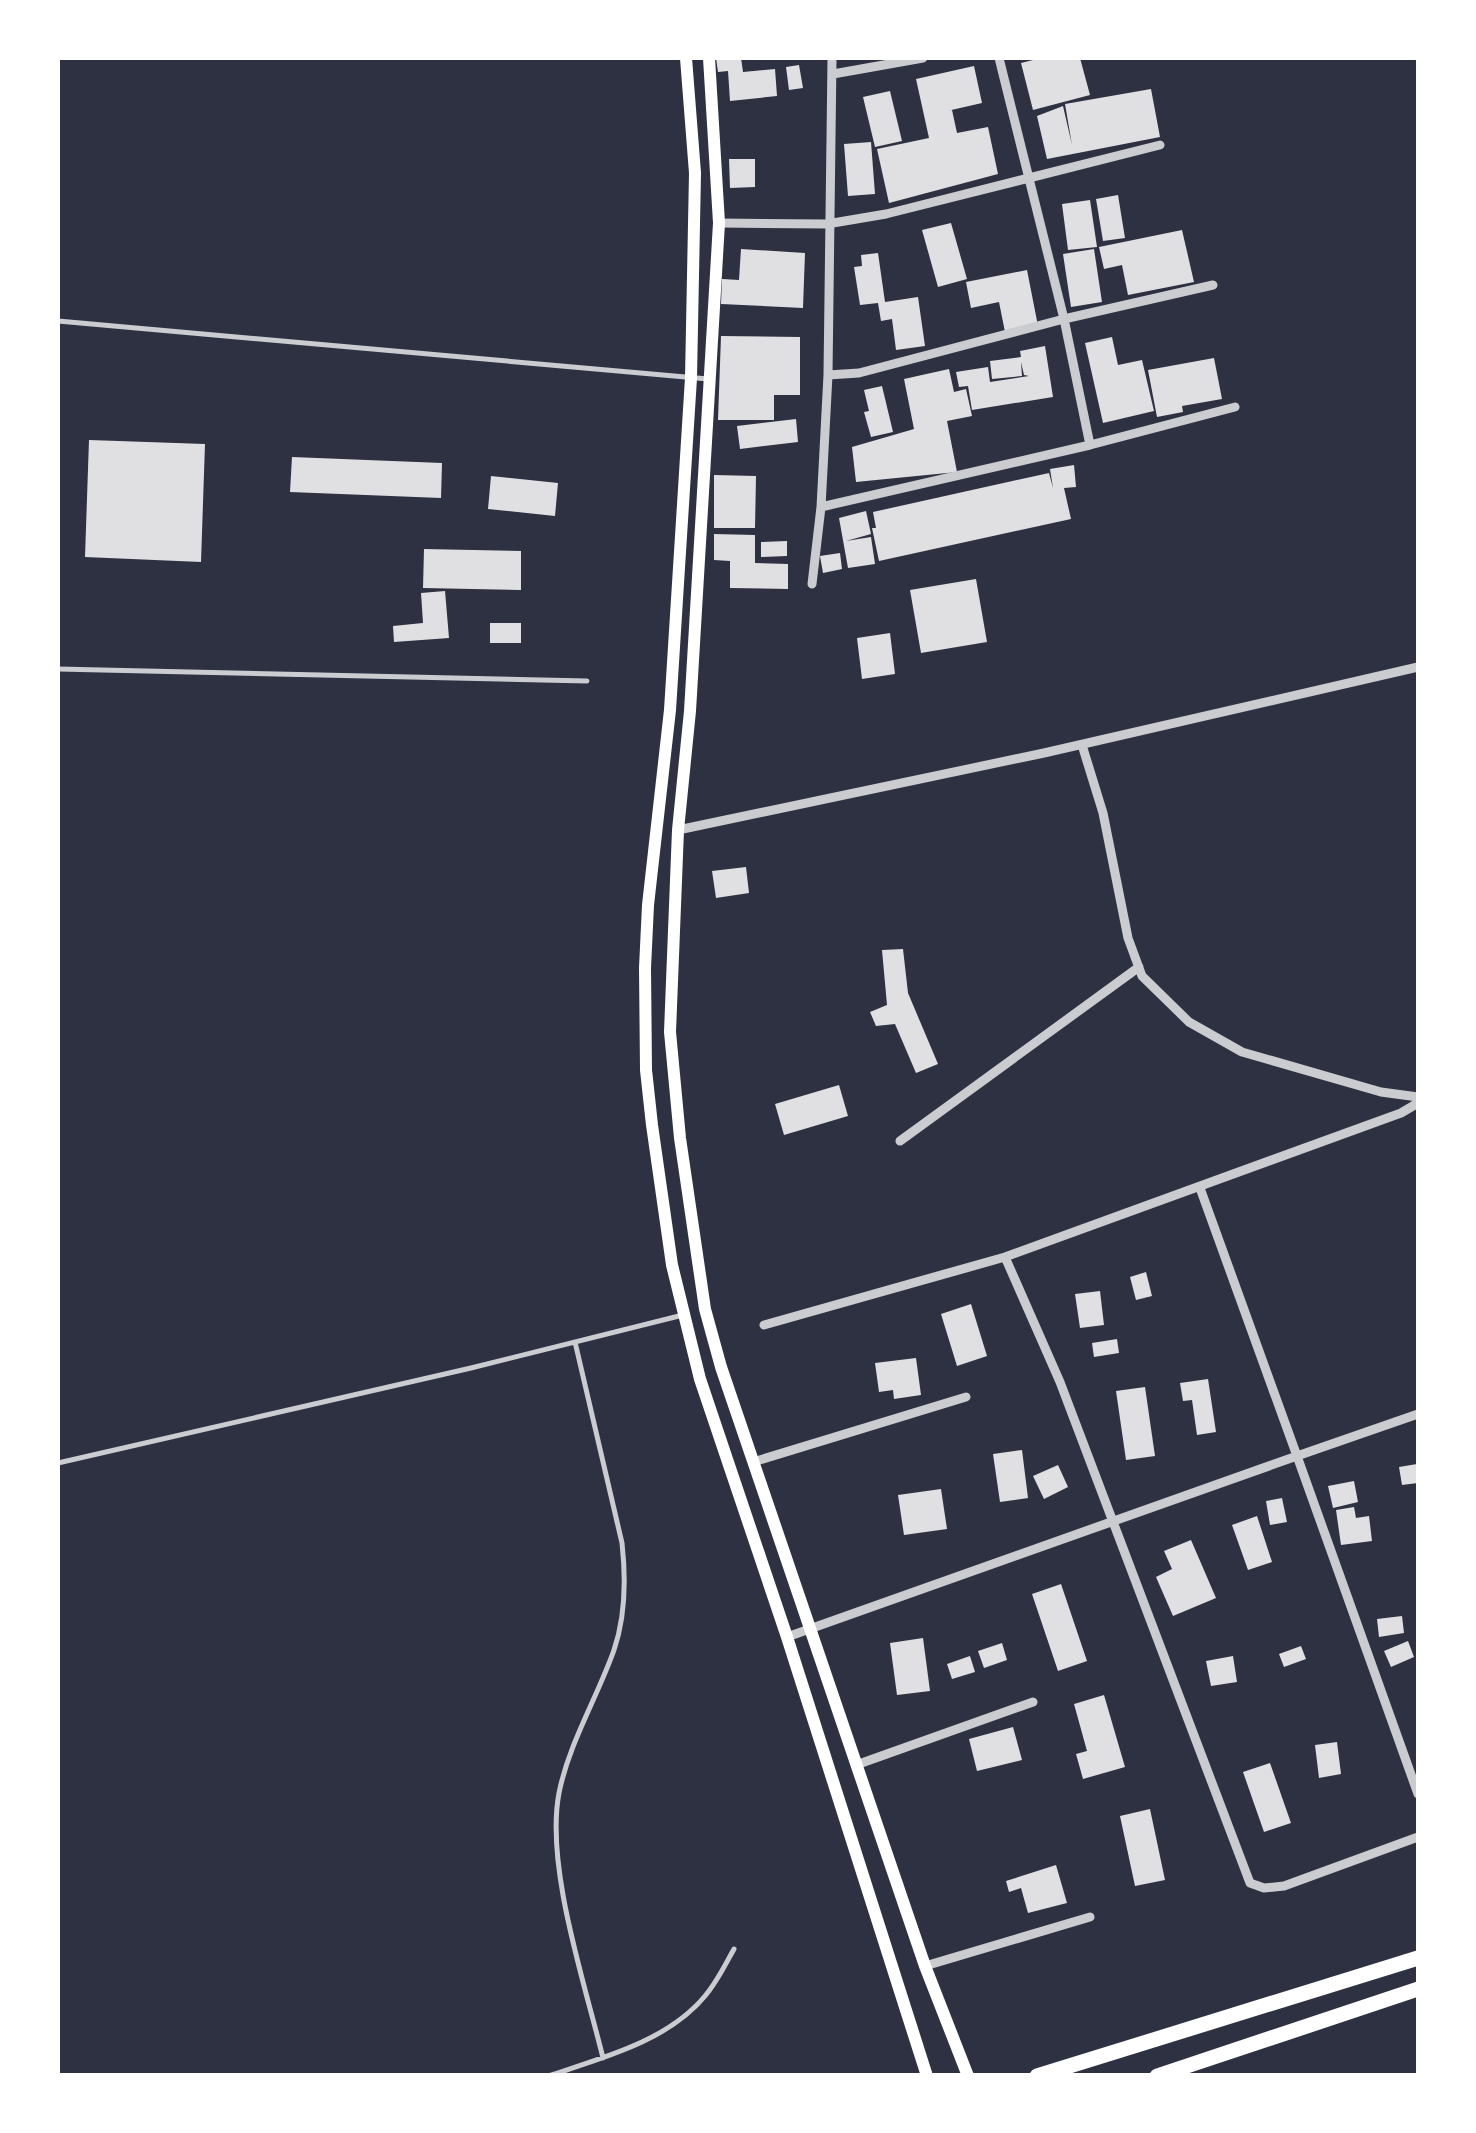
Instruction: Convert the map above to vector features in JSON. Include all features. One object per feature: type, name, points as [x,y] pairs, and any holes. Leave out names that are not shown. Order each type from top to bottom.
[{"type":"highway","points":[[1037,2076],[1418,1958]]},
{"type":"highway","points":[[1158,2076],[1418,1989]]},
{"type":"main road","points":[[686,58],[695,173],[691,378],[670,710],[648,905],[644,986],[652,1125],[683,1315],[717,1432],[928,2076]]},
{"type":"main road","points":[[709,58],[719,223],[690,711],[678,830],[670,1032],[680,1138],[705,1309],[808,1629],[925,1966],[968,2076]]},
{"type":"street","points":[[812,584],[821,507],[828,375],[832,58]]},
{"type":"street","points":[[834,74],[923,58]]},
{"type":"street","points":[[1000,58],[1090,445]]},
{"type":"street","points":[[719,223],[828,224],[886,214],[1160,145]]},
{"type":"street","points":[[828,375],[859,373],[1213,286]]},
{"type":"street","points":[[821,507],[1235,407]]},
{"type":"street","points":[[678,830],[1082,745],[1418,667]]},
{"type":"street","points":[[1082,745],[1103,813],[1128,938],[1142,976],[1189,1022],[1242,1052],[1418,1100]]},
{"type":"street","points":[[900,1141],[1139,967]]},
{"type":"street","points":[[764,1325],[1005,1257],[1401,1113],[1418,1100]]},
{"type":"street","points":[[1200,1188],[1418,1794]]},
{"type":"street","points":[[1005,1257],[1060,1382],[1250,1883],[1264,1888],[1284,1886],[1418,1837]]},
{"type":"street","points":[[753,1462],[966,1398]]},
{"type":"street","points":[[787,1637],[1418,1414]]},
{"type":"street","points":[[856,1765],[1033,1702]]},
{"type":"street","points":[[925,1966],[1090,1917]]},
{"type":"lane","points":[[58,320],[708,379]]},
{"type":"lane","points":[[58,670],[587,681]]},
{"type":"lane","points":[[58,1463],[683,1315]]},
{"type":"lane","points":[[575,1342],[622,1543],[625,1576],[622,1616],[614,1648],[566,1766],[558,1796],[556,1828],[558,1871],[603,2058]]},
{"type":"lane","points":[[548,2076],[603,2058],[668,2029],[705,1997],[734,1949]]},
{"type":"building","points":[[716,58],[741,58],[743,72],[775,69],[777,96],[730,101],[728,71],[718,72]]},
{"type":"building","points":[[1041,58],[1080,58],[1090,95],[1033,110],[1021,63]]},
{"type":"building","points":[[799,65],[803,88],[789,90],[786,67]]},
{"type":"building","points":[[974,66],[982,103],[947,111],[952,110],[957,133],[988,127],[998,174],[889,203],[877,149],[929,138],[916,79]]},
{"type":"building","points":[[1151,89],[1160,137],[1047,159],[1037,116],[1063,106],[1072,145],[1065,104]]},
{"type":"building","points":[[890,91],[902,141],[875,147],[863,97]]},
{"type":"building","points":[[871,142],[875,194],[848,196],[844,144]]},
{"type":"building","points":[[729,159],[755,159],[755,187],[730,188]]},
{"type":"building","points":[[1118,195],[1125,238],[1103,241],[1096,199]]},
{"type":"building","points":[[1090,200],[1097,247],[1068,250],[1062,204]]},
{"type":"building","points":[[951,223],[967,279],[938,287],[922,230]]},
{"type":"building","points":[[1182,230],[1194,282],[1128,295],[1122,265],[1104,269],[1099,247]]},
{"type":"building","points":[[741,249],[805,253],[803,308],[721,304],[722,279],[739,280]]},
{"type":"building","points":[[1094,249],[1102,302],[1071,307],[1063,254]]},
{"type":"building","points":[[878,253],[885,302],[918,297],[925,346],[896,350],[892,319],[881,321],[878,303],[860,305],[854,267],[862,266],[861,255]]},
{"type":"building","points":[[1027,270],[1038,326],[1005,332],[999,302],[971,308],[966,282]]},
{"type":"building","points":[[721,336],[800,337],[800,395],[774,395],[774,420],[718,420]]},
{"type":"building","points":[[1112,337],[1118,365],[1142,360],[1154,411],[1103,423],[1085,343]]},
{"type":"building","points":[[1045,346],[1053,397],[972,410],[968,386],[959,387],[956,372],[988,367],[990,382],[1029,376],[1024,375],[1021,362],[1022,376],[992,379],[990,361],[1021,357],[1020,351]]},
{"type":"building","points":[[1214,358],[1222,399],[1182,406],[1183,412],[1157,417],[1148,370]]},
{"type":"building","points":[[949,369],[954,392],[966,389],[972,416],[947,421],[957,472],[856,482],[852,447],[914,429],[904,379]]},
{"type":"building","points":[[882,386],[893,432],[871,437],[864,412],[869,411],[864,390]]},
{"type":"building","points":[[796,419],[798,442],[740,449],[737,426]]},
{"type":"building","points":[[89,440],[205,444],[201,562],[85,557]]},
{"type":"building","points":[[292,457],[442,463],[441,498],[290,492]]},
{"type":"building","points":[[1074,465],[1076,487],[1064,488],[1071,519],[879,561],[873,512],[1049,473],[1053,488],[1050,469]]},
{"type":"building","points":[[714,475],[756,476],[755,528],[714,528]]},
{"type":"building","points":[[491,476],[558,483],[555,516],[488,509]]},
{"type":"building","points":[[866,511],[871,534],[846,541],[871,537],[875,564],[848,568],[839,518]]},
{"type":"building","points":[[714,534],[755,535],[755,563],[788,564],[788,589],[730,588],[730,561],[714,560]]},
{"type":"building","points":[[787,541],[787,556],[761,557],[761,542]]},
{"type":"building","points":[[424,549],[521,551],[521,590],[423,588]]},
{"type":"building","points":[[840,553],[842,569],[823,573],[820,556]]},
{"type":"building","points":[[976,579],[987,642],[921,653],[910,590]]},
{"type":"building","points":[[445,591],[449,638],[394,642],[393,626],[423,623],[421,593]]},
{"type":"building","points":[[490,623],[521,623],[521,643],[490,643]]},
{"type":"building","points":[[890,633],[895,674],[862,679],[857,638]]},
{"type":"building","points":[[746,867],[749,893],[716,898],[712,871]]},
{"type":"building","points":[[903,949],[908,993],[938,1064],[916,1073],[895,1024],[876,1026],[870,1012],[887,1005],[882,950]]},
{"type":"building","points":[[839,1085],[848,1116],[784,1135],[775,1104]]},
{"type":"building","points":[[1146,1272],[1152,1296],[1136,1300],[1130,1277]]},
{"type":"building","points":[[1100,1291],[1104,1325],[1080,1328],[1075,1294]]},
{"type":"building","points":[[971,1304],[987,1356],[957,1366],[941,1314]]},
{"type":"building","points":[[1117,1339],[1119,1353],[1094,1357],[1092,1343]]},
{"type":"building","points":[[916,1358],[921,1395],[894,1399],[893,1390],[879,1392],[875,1363]]},
{"type":"building","points":[[1208,1379],[1216,1432],[1197,1435],[1192,1400],[1183,1401],[1180,1383]]},
{"type":"building","points":[[1145,1387],[1155,1456],[1126,1460],[1116,1391]]},
{"type":"building","points":[[1022,1450],[1028,1498],[1000,1502],[993,1454]]},
{"type":"building","points":[[1417,1464],[1418,1483],[1402,1485],[1399,1467]]},
{"type":"building","points":[[1058,1465],[1068,1487],[1044,1499],[1033,1476]]},
{"type":"building","points":[[1354,1481],[1358,1502],[1333,1508],[1328,1486]]},
{"type":"building","points":[[941,1489],[947,1529],[904,1535],[898,1495]]},
{"type":"building","points":[[1282,1498],[1287,1522],[1270,1525],[1266,1501]]},
{"type":"building","points":[[1354,1507],[1356,1518],[1369,1516],[1372,1541],[1341,1545],[1336,1510]]},
{"type":"building","points":[[1257,1516],[1272,1562],[1248,1570],[1232,1525]]},
{"type":"building","points":[[1191,1540],[1216,1598],[1173,1616],[1156,1577],[1172,1569],[1164,1551]]},
{"type":"building","points":[[1061,1584],[1087,1661],[1058,1671],[1032,1594]]},
{"type":"building","points":[[1402,1616],[1404,1633],[1379,1637],[1377,1619]]},
{"type":"building","points":[[923,1638],[930,1691],[897,1695],[890,1643]]},
{"type":"building","points":[[1408,1641],[1414,1657],[1391,1667],[1384,1651]]},
{"type":"building","points":[[1002,1643],[1007,1660],[984,1668],[978,1651]]},
{"type":"building","points":[[1301,1646],[1306,1659],[1284,1667],[1279,1654]]},
{"type":"building","points":[[970,1656],[975,1672],[952,1679],[947,1664]]},
{"type":"building","points":[[1233,1656],[1237,1682],[1211,1686],[1206,1661]]},
{"type":"building","points":[[1104,1695],[1125,1767],[1083,1779],[1076,1754],[1087,1751],[1074,1704]]},
{"type":"building","points":[[1013,1727],[1022,1760],[977,1771],[969,1739]]},
{"type":"building","points":[[1337,1742],[1341,1774],[1319,1778],[1315,1745]]},
{"type":"building","points":[[1270,1763],[1291,1823],[1264,1832],[1243,1772]]},
{"type":"building","points":[[1150,1809],[1165,1880],[1135,1886],[1120,1816]]},
{"type":"building","points":[[1056,1865],[1067,1903],[1028,1913],[1021,1888],[1009,1892],[1006,1881]]}]
